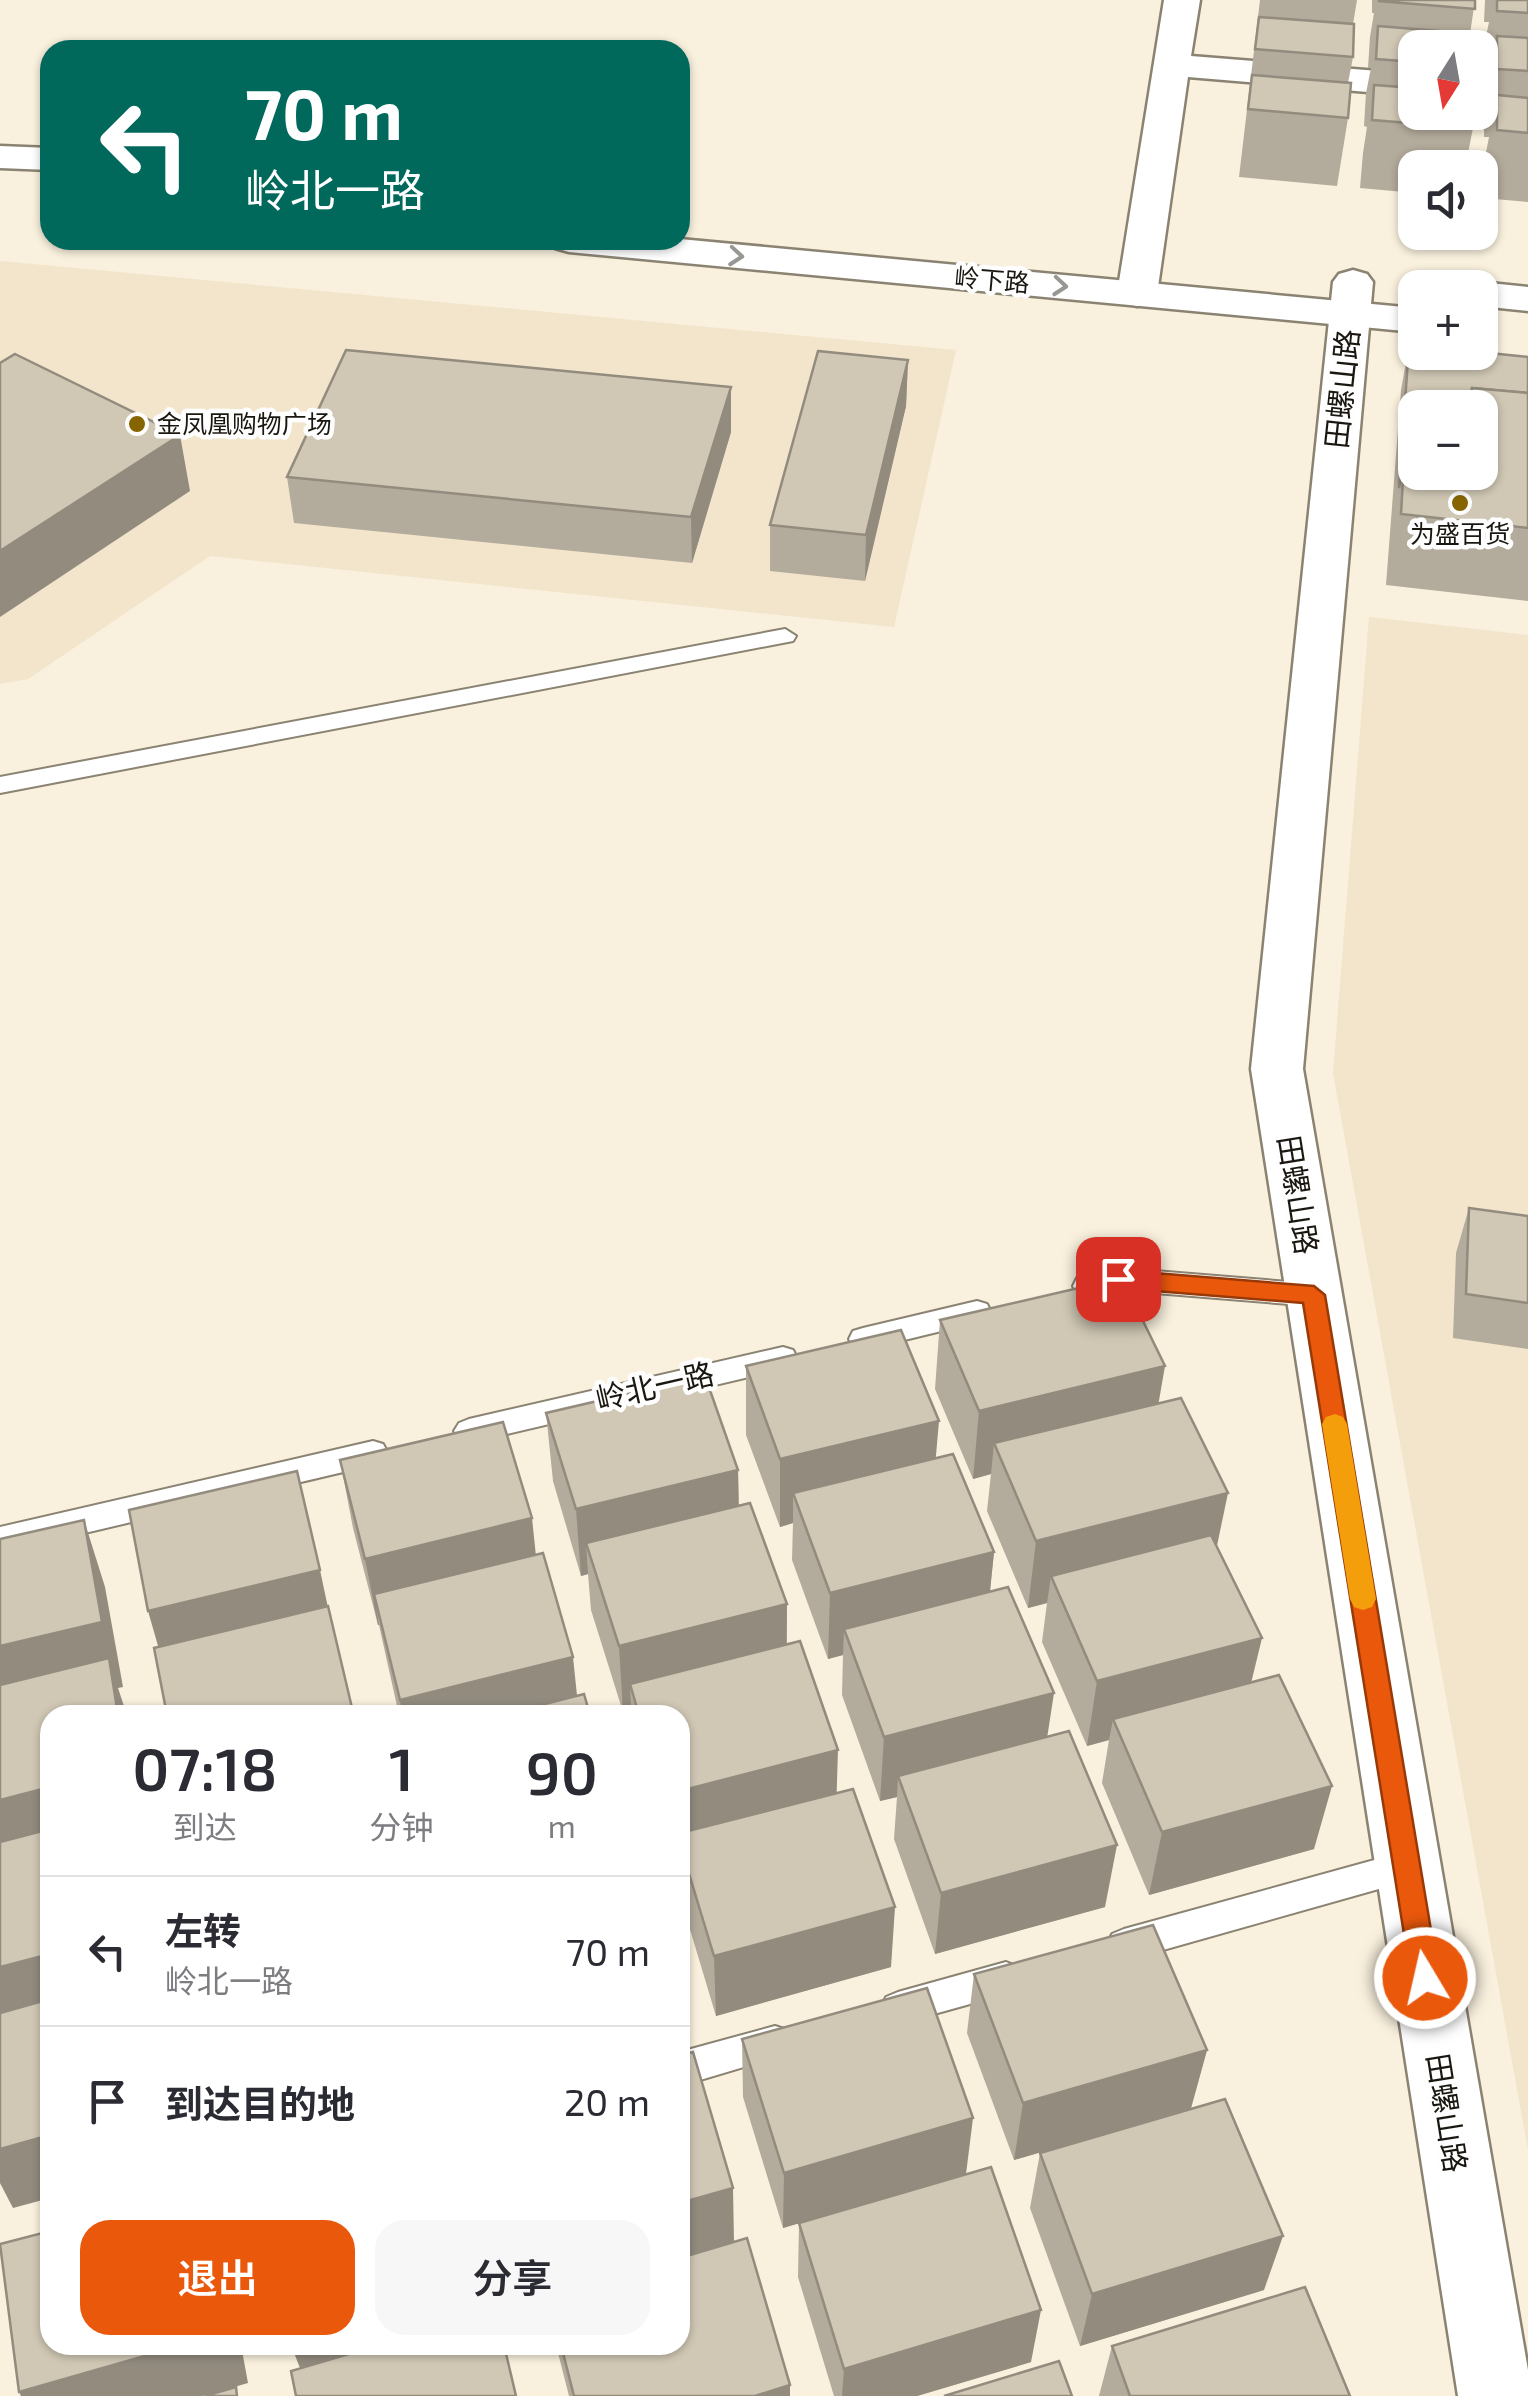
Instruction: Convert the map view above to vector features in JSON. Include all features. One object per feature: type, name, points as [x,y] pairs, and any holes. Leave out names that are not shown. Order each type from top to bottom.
[{"type":"street","points":[[1140,278],[1182,0]]},
{"type":"street","points":[[1172,64],[1398,83]]},
{"type":"street","points":[[1498,92],[1528,94]]},
{"type":"street","points":[[0,156],[40,158]]},
{"type":"street","points":[[0,190],[40,191]]},
{"type":"street","name":"岭下路","points":[[690,219],[1140,278]]},
{"type":"street","name":"岭下路","points":[[690,248],[1140,278],[1351,298],[1398,314]]},
{"type":"street","name":"岭下路","points":[[1351,298],[1398,291]]},
{"type":"street","points":[[1498,296],[1528,299]]},
{"type":"street","name":"田螺山路","points":[[1351,298],[1277,1069],[1494,2396]]},
{"type":"street","points":[[1498,328],[1528,330]]},
{"type":"lane","points":[[0,785],[785,636]]},
{"type":"lane","points":[[1060,1293],[1118,1279],[1314,1295]]},
{"type":"lane","name":"岭北一路","points":[[444,1437],[1002,1306]]},
{"type":"lane","points":[[0,1540],[405,1446]]},
{"type":"lane","points":[[1100,1952],[1406,1866]]},
{"type":"lane","points":[[871,2016],[1043,1968]]},
{"type":"lane","points":[[690,2066],[814,2032]]},
{"type":"shaded area","points":[[0,261],[956,350],[894,627],[210,556],[28,679],[0,684]]},
{"type":"shaded area","points":[[1369,617],[1528,635],[1528,2150],[1333,1073]]},
{"type":"building","points":[[1475,0],[1475,9],[1379,1]]},
{"type":"building","points":[[1497,0],[1528,0],[1528,13],[1497,11]]},
{"type":"building","points":[[1259,17],[1354,24],[1353,57],[1255,49]]},
{"type":"building","points":[[1378,26],[1426,30],[1398,30],[1398,61],[1376,59]]},
{"type":"building","points":[[1498,36],[1528,38],[1528,71],[1498,69]]},
{"type":"building","points":[[1252,75],[1351,83],[1348,118],[1248,109]]},
{"type":"building","points":[[1374,85],[1398,87],[1398,122],[1372,120]]},
{"type":"building","points":[[1498,95],[1528,98],[1528,133],[1497,130]]},
{"type":"building","points":[[346,350],[731,387],[691,517],[287,477]]},
{"type":"building","points":[[818,351],[908,360],[866,535],[770,525]]},
{"type":"building","points":[[15,354],[180,435],[0,551],[0,363]]},
{"type":"building","points":[[1498,354],[1528,357],[1528,393],[1472,388],[1406,390],[1407,370],[1498,370]]},
{"type":"building","points":[[1498,390],[1528,393],[1528,528],[1401,514],[1402,490],[1498,490]]},
{"type":"building","points":[[1469,1208],[1528,1216],[1528,1303],[1466,1294]]},
{"type":"building","points":[[1122,1278],[1165,1366],[979,1411],[940,1320]]},
{"type":"building","points":[[901,1330],[939,1421],[780,1459],[746,1366]]},
{"type":"building","points":[[705,1376],[738,1470],[576,1509],[546,1413]]},
{"type":"building","points":[[1181,1398],[1228,1493],[1036,1541],[994,1443]]},
{"type":"building","points":[[503,1422],[532,1518],[365,1559],[340,1460]]},
{"type":"building","points":[[953,1454],[994,1552],[830,1593],[793,1493]]},
{"type":"building","points":[[297,1471],[320,1570],[148,1611],[129,1510]]},
{"type":"building","points":[[750,1503],[787,1604],[619,1646],[586,1543]]},
{"type":"building","points":[[84,1520],[102,1622],[0,1646],[0,1539]]},
{"type":"building","points":[[1211,1535],[1262,1638],[1097,1681],[1051,1576]]},
{"type":"building","points":[[543,1553],[573,1657],[400,1700],[374,1594]]},
{"type":"building","points":[[1008,1587],[1054,1693],[884,1737],[844,1629]]},
{"type":"building","points":[[328,1606],[351,1705],[165,1705],[154,1648]]},
{"type":"building","points":[[800,1641],[838,1750],[690,1788],[690,1705],[636,1705],[630,1684]]},
{"type":"building","points":[[109,1658],[116,1705],[40,1705],[40,1790],[0,1800],[0,1685]]},
{"type":"building","points":[[1279,1675],[1332,1786],[1162,1832],[1113,1719]]},
{"type":"building","points":[[584,1694],[587,1705],[541,1705]]},
{"type":"building","points":[[1069,1731],[1117,1845],[941,1893],[898,1776]]},
{"type":"building","points":[[853,1789],[895,1907],[714,1956],[690,1877],[690,1830]]},
{"type":"building","points":[[40,1832],[40,1957],[0,1967],[0,1842]]},
{"type":"building","points":[[1153,1925],[1207,2050],[1023,2103],[974,1974]]},
{"type":"building","points":[[927,1988],[973,2118],[784,2173],[742,2039]]},
{"type":"building","points":[[40,2002],[40,2138],[0,2149],[0,2013]]},
{"type":"building","points":[[693,2052],[733,2188],[690,2200]]},
{"type":"building","points":[[1225,2099],[1283,2236],[1092,2294],[1040,2153]]},
{"type":"building","points":[[991,2167],[1041,2310],[844,2369],[799,2223]]},
{"type":"building","points":[[40,2234],[40,2355],[148,2355],[19,2392],[0,2244]]},
{"type":"building","points":[[747,2238],[790,2385],[755,2396],[574,2396],[564,2355],[690,2355],[690,2255]]},
{"type":"building","points":[[1305,2287],[1350,2396],[1130,2396],[1112,2346]]},
{"type":"building","points":[[345,2355],[506,2355],[516,2396],[296,2396],[291,2371]]},
{"type":"building","points":[[1059,2361],[1072,2396],[944,2396]]},
{"type":"building","points":[[236,2387],[237,2396],[205,2396]]},
{"type":"slow traffic","points":[[1335,1424],[1363,1599]]},
{"type":"place","name":"金凤凰购物广场","points":[[137,424]]},
{"type":"place","name":"为盛百货","points":[[1460,503]]},
{"type":"route","points":[[1118,1279],[1314,1295],[1425,1978]]}]
